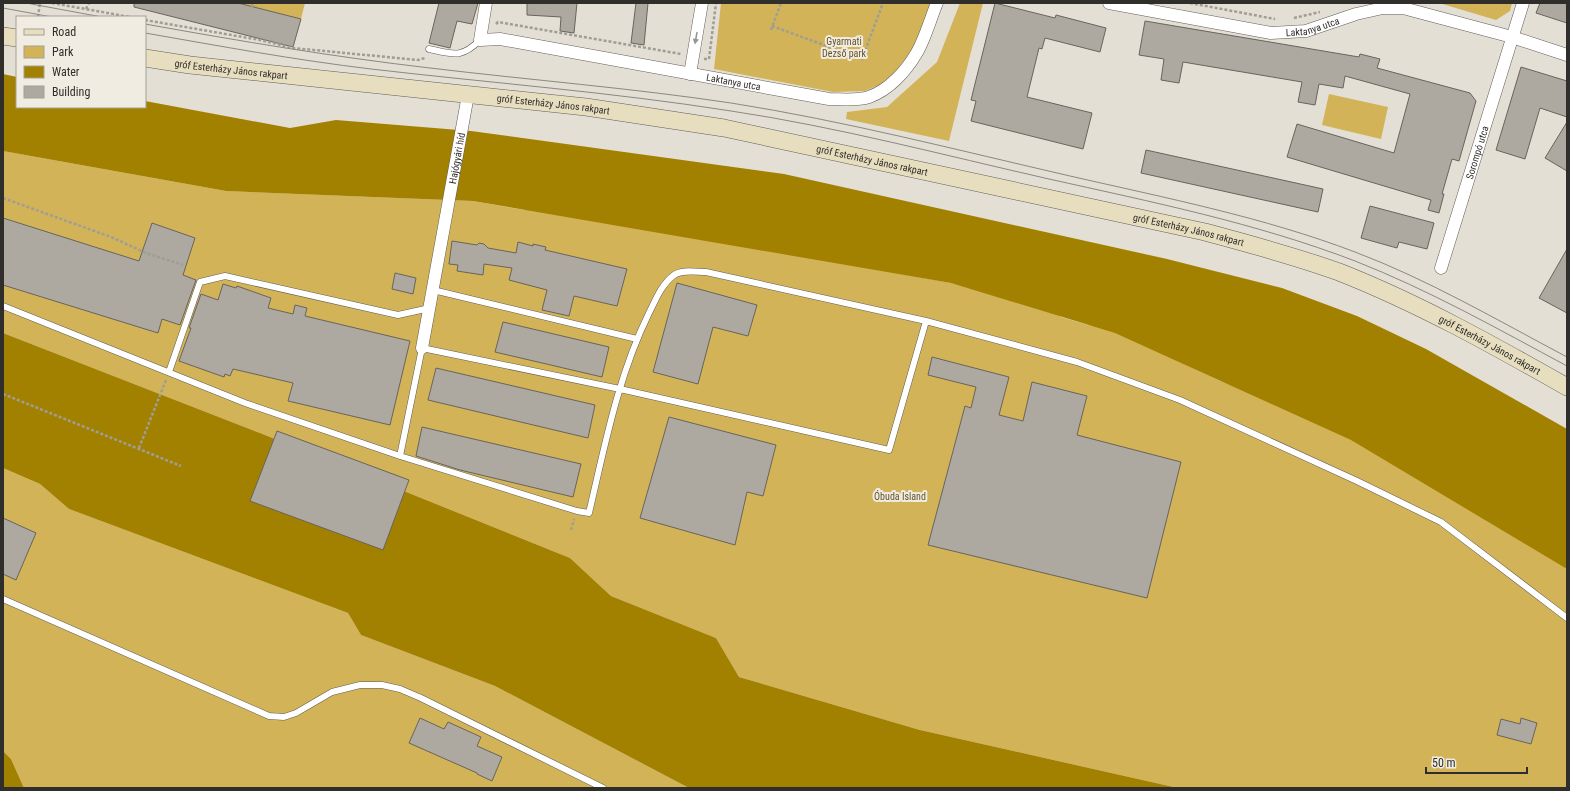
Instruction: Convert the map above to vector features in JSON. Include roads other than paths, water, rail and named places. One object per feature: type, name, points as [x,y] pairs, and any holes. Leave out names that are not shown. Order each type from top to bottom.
[{"type":"main road","points":[[3,36],[16,38]]},
{"type":"main road","name":"gróf Esterházy János rakpart","points":[[146,58],[190,65],[594,108],[724,128],[1100,209],[1246,243],[1337,272],[1377,288],[1453,325],[1567,387]]},
{"type":"street","points":[[480,40],[486,3]]},
{"type":"street","points":[[690,74],[702,3]]},
{"type":"street","name":"Laktanya utca","points":[[480,40],[500,39],[829,99],[854,99],[869,97],[885,89],[900,76],[917,54],[937,3]]},
{"type":"street","name":"Laktanya utca","points":[[1109,3],[1271,33],[1306,31],[1356,14],[1383,8],[1403,8],[1567,55]]},
{"type":"street","name":"Sorompó utca","points":[[1441,268],[1523,3]]},
{"type":"street","name":"Hajógyári híd","points":[[422,348],[468,95]]},
{"type":"lane","points":[[429,49],[455,54],[470,50],[480,40]]},
{"type":"lane","points":[[3,306],[245,403],[400,456],[577,511],[589,513],[627,364],[637,339],[662,287],[675,274],[689,271],[706,272],[926,321],[1085,364],[1180,400],[1357,481],[1441,522],[1567,618]]},
{"type":"lane","points":[[169,372],[200,282],[224,276],[398,315],[430,308]]},
{"type":"lane","points":[[433,290],[637,339]]},
{"type":"lane","points":[[400,456],[422,348],[620,389],[888,450],[926,321]]},
{"type":"lane","points":[[3,599],[269,716],[284,717],[296,713],[332,692],[360,685],[382,685],[400,689],[457,715],[603,788]]},
{"type":"water","points":[[3,74],[16,77],[16,108],[146,108],[146,101],[290,128],[336,120],[471,131],[784,174],[1167,259],[1282,288],[1357,316],[1426,349],[1567,429],[1567,569],[1351,440],[1115,333],[951,283],[473,201],[226,191],[3,151]]},
{"type":"water","points":[[3,333],[260,433],[570,558],[611,596],[716,638],[739,677],[920,730],[1178,788],[689,788],[495,686],[361,635],[348,613],[69,509],[40,484],[3,468]]},
{"type":"water","points":[[3,751],[11,759],[24,788],[3,788]]},
{"type":"tram line","points":[[26,3],[97,16]]},
{"type":"tram line","points":[[3,8],[47,16]]},
{"type":"tram line","points":[[146,24],[323,54],[394,64],[656,93],[774,110],[901,136],[1178,200],[1285,228],[1355,252],[1410,275],[1567,357]]},
{"type":"tram line","points":[[146,33],[343,65],[641,98],[731,111],[811,125],[890,142],[1204,214],[1280,235],[1383,272],[1489,324],[1567,366]]},
{"type":"park label","name":"Gyarmati Dezső park","points":[[844,46]]},
{"type":"park label","name":"Óbuda Island","points":[[900,496]]}]
